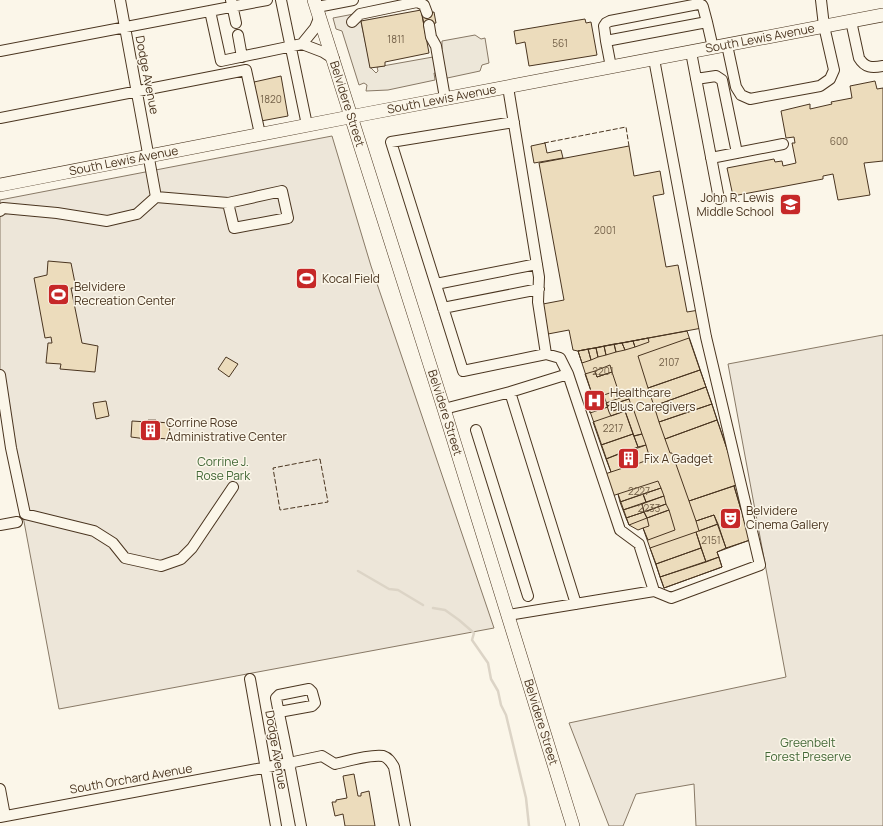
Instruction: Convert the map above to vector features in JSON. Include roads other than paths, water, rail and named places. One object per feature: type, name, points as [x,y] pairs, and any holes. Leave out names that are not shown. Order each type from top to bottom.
[{"type":"main road","name":"Belvidere Street","points":[[317,8],[444,409],[573,826]]},
{"type":"main road","name":"South Lewis Avenue","points":[[0,185],[445,98],[883,15]]},
{"type":"street","name":"Dodge Avenue","points":[[120,0],[156,197]]},
{"type":"street","points":[[0,51],[210,11],[232,3],[267,0]]},
{"type":"street","points":[[282,0],[306,125]]},
{"type":"street","points":[[210,11],[221,61],[302,44],[315,28],[317,8],[353,0]]},
{"type":"street","points":[[727,45],[736,87],[742,95],[746,97],[750,98],[820,86],[830,79],[834,70],[820,0]]},
{"type":"street","points":[[352,22],[360,14],[417,2],[424,5],[427,13]]},
{"type":"street","points":[[232,3],[236,23]]},
{"type":"street","points":[[611,67],[604,26],[606,23],[698,4],[702,5],[703,7],[712,48]]},
{"type":"street","points":[[851,21],[859,58],[862,63],[872,68],[883,66]]},
{"type":"street","points":[[606,40],[707,22]]},
{"type":"street","points":[[429,25],[431,37],[436,46],[445,98]]},
{"type":"street","points":[[237,58],[238,35]]},
{"type":"street","points":[[302,44],[323,52],[334,59]]},
{"type":"street","points":[[691,52],[719,199]]},
{"type":"street","points":[[508,615],[654,591],[671,598],[760,566],[706,337],[654,59]]},
{"type":"street","points":[[0,118],[246,70],[260,134]]},
{"type":"street","points":[[696,78],[716,76],[722,80],[737,153]]},
{"type":"street","points":[[508,86],[539,277],[538,302],[546,354]]},
{"type":"street","points":[[514,122],[391,142],[463,371],[546,354],[560,358],[568,374],[620,530],[639,544],[654,591]]},
{"type":"street","points":[[711,158],[783,144]]},
{"type":"street","points":[[0,211],[4,208],[57,213],[107,221],[137,214],[156,197],[228,202],[282,191],[288,218],[234,228],[228,202]]},
{"type":"street","points":[[436,284],[537,264]]},
{"type":"street","points":[[443,308],[539,289]]},
{"type":"street","points":[[0,374],[11,448],[25,514],[94,531],[113,544],[125,558],[161,566],[181,559],[192,548],[232,487]]},
{"type":"street","points":[[444,409],[510,392],[568,374]]},
{"type":"street","points":[[510,392],[576,604]]},
{"type":"street","points":[[476,430],[528,596]]},
{"type":"street","points":[[0,525],[17,522]]},
{"type":"street","name":"Dodge Avenue","points":[[250,679],[276,826]]},
{"type":"street","points":[[279,712],[301,826]]},
{"type":"street","name":"South Orchard Avenue","points":[[3,816],[266,768],[322,756],[335,764],[375,756],[384,756],[390,760],[394,767],[405,826]]},
{"type":"street","points":[[0,789],[3,816]]},
{"type":"waterway","points":[[358,571],[389,589],[398,590],[423,605]]},
{"type":"waterway","points":[[433,608],[445,610],[474,633],[472,640],[488,663],[491,679],[498,691],[501,705],[506,715],[526,798],[529,826]]},
{"type":"place","name":"John R. Lewis Middle School","points":[[790,205]]},
{"type":"place","name":"Kocal Field","points":[[306,279]]},
{"type":"place","name":"Belvidere Recreation Center","points":[[58,294]]},
{"type":"place","name":"Healthcare Plus Caregivers","points":[[595,400]]},
{"type":"place","name":"Corrine Rose Administrative Center","points":[[151,430]]},
{"type":"place","name":"Fix A Gadget","points":[[628,459]]},
{"type":"place","name":"Belvidere Cinema Gallery","points":[[730,518]]},
{"type":"park label","name":"Corrine J. Rose Park","points":[[223,469]]},
{"type":"park label","name":"Greenbelt Forest Preserve","points":[[808,750]]}]
